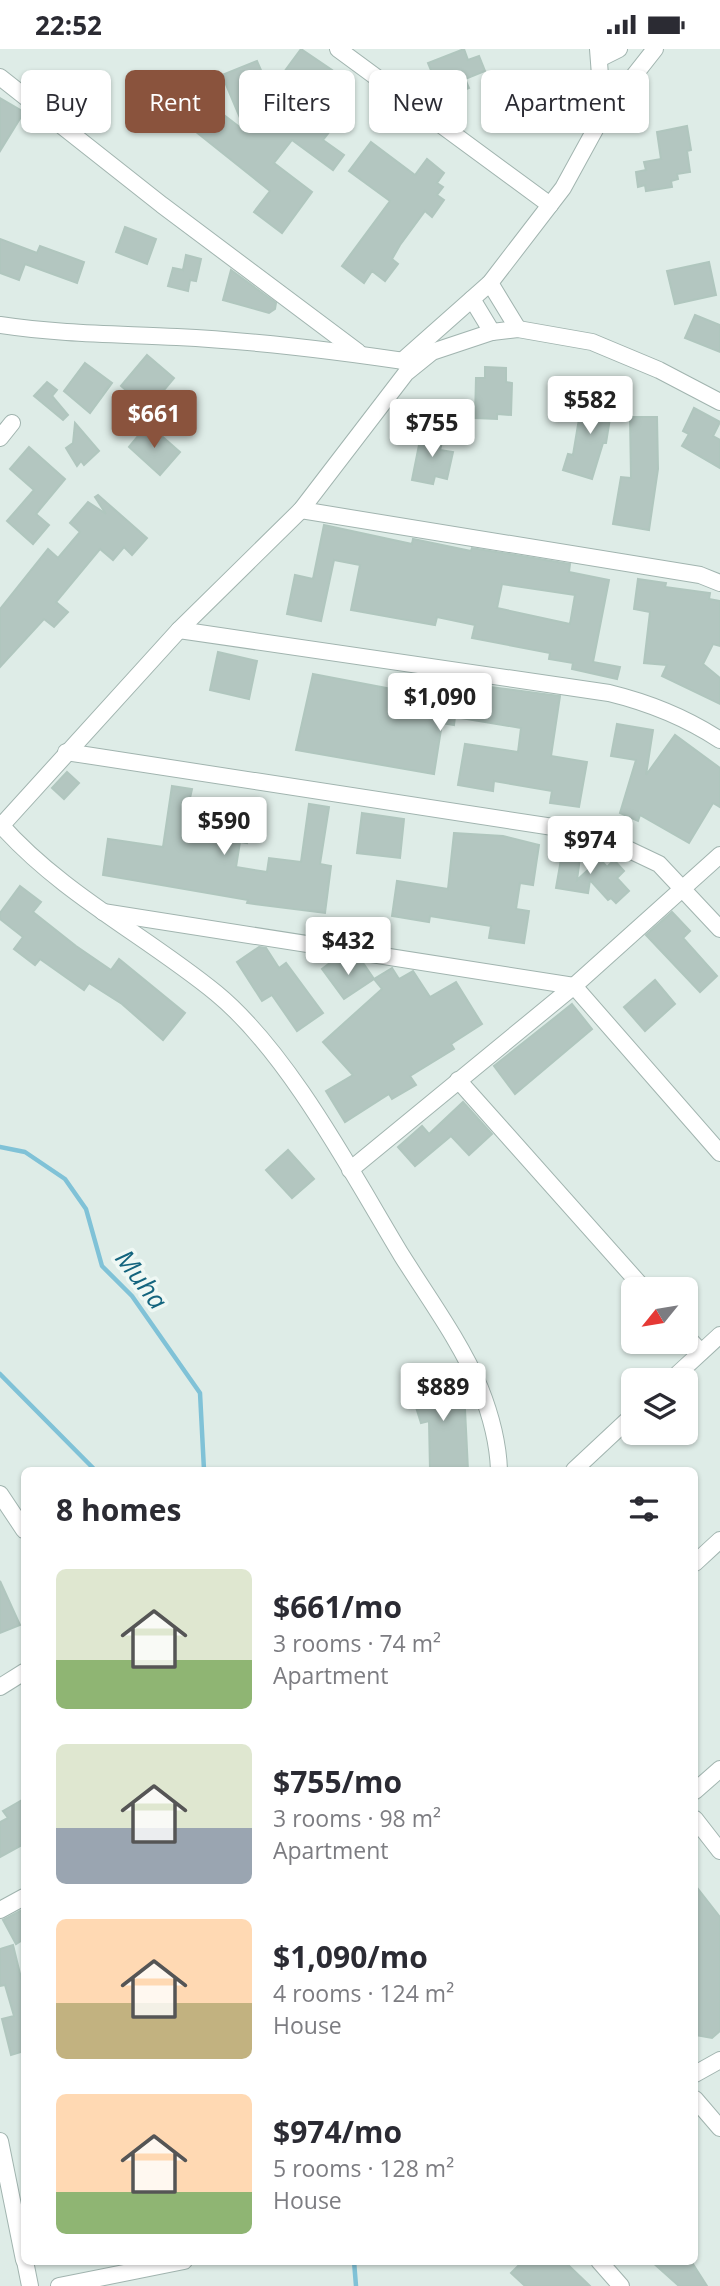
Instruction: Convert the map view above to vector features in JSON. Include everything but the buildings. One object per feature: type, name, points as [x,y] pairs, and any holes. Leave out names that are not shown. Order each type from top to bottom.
[{"type":"street","points":[[338,49],[550,205]]},
{"type":"street","points":[[598,54],[619,49]]},
{"type":"street","points":[[638,70],[655,49]]},
{"type":"street","points":[[0,77],[162,205],[358,352]]},
{"type":"street","points":[[498,1467],[490,1419],[469,1364],[350,1170],[287,1074],[254,1030],[217,994],[100,912],[37,863],[1,825],[179,630],[301,510],[410,362],[490,283],[550,205],[595,133]]},
{"type":"street","points":[[490,283],[518,329]]},
{"type":"street","points":[[472,299],[492,332]]},
{"type":"street","points":[[0,325],[71,333],[179,337],[358,352],[410,362],[492,332],[518,329],[592,342],[659,370],[720,402]]},
{"type":"street","points":[[0,438],[12,423]]},
{"type":"street","points":[[301,510],[699,575],[720,583]]},
{"type":"street","points":[[179,630],[609,693],[650,703],[693,722],[720,740]]},
{"type":"street","points":[[66,752],[553,827],[619,845],[659,864],[720,929]]},
{"type":"street","points":[[350,1170],[573,986],[720,855]]},
{"type":"street","points":[[100,912],[573,986],[720,1153]]},
{"type":"street","points":[[458,1080],[633,1277]]},
{"type":"street","points":[[684,1368],[720,1335]]},
{"type":"street","points":[[698,1349],[701,1352]]},
{"type":"street","points":[[577,1467],[621,1427]]},
{"type":"street","points":[[0,1494],[21,1526]]},
{"type":"street","points":[[698,1560],[720,1540]]},
{"type":"street","points":[[0,1687],[21,1674]]},
{"type":"street","points":[[698,1788],[720,1769]]},
{"type":"street","points":[[698,1823],[720,1851]]},
{"type":"street","points":[[0,1910],[21,1899]]},
{"type":"street","points":[[698,2072],[720,2060]]},
{"type":"street","points":[[698,2102],[720,2128]]},
{"type":"street","points":[[0,2141],[21,2241]]},
{"type":"street","points":[[26,2265],[30,2286]]},
{"type":"street","points":[[58,2286],[164,2265]]},
{"type":"street","points":[[603,2265],[621,2286]]},
{"type":"waterway","name":"Muha","points":[[0,1147],[25,1152],[65,1179],[86,1209],[102,1266],[132,1296],[200,1393],[204,1467]]},
{"type":"waterway","points":[[0,1374],[92,1467]]},
{"type":"waterway","name":"Muha","points":[[354,2265],[356,2286]]}]
